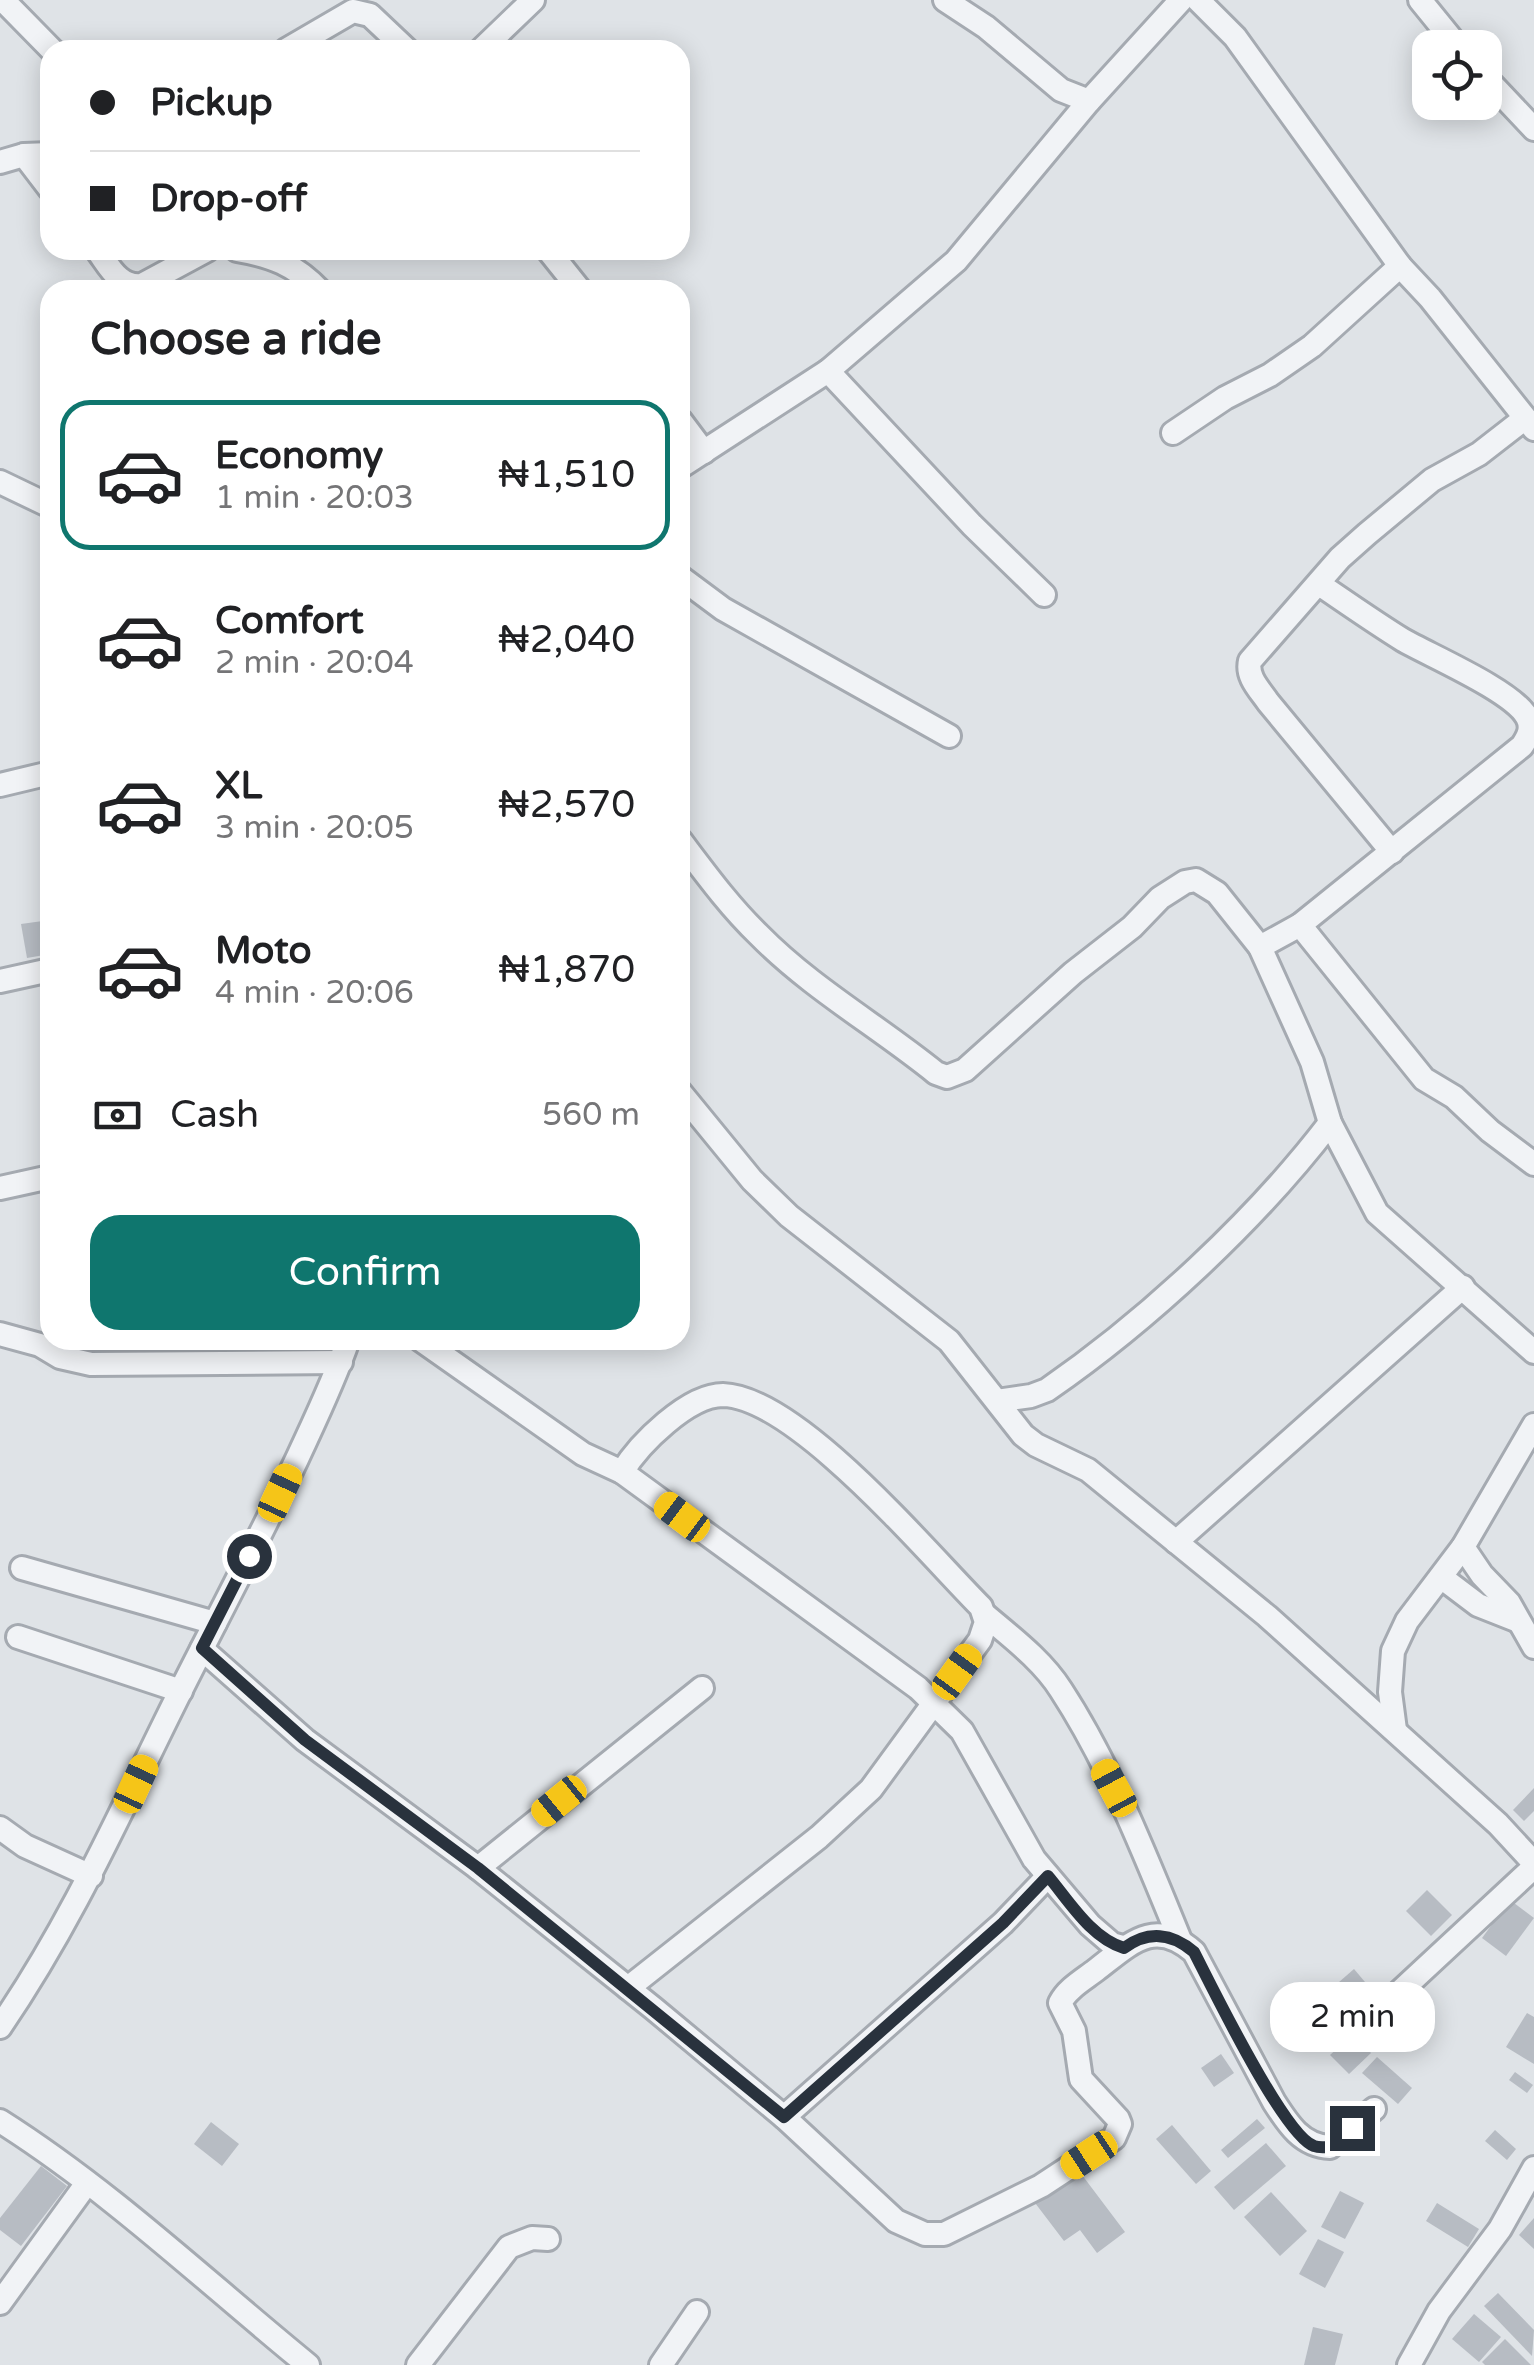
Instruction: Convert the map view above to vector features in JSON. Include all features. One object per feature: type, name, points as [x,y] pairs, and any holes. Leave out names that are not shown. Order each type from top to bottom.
[{"type":"street","points":[[3,0],[42,40]]},
{"type":"street","points":[[491,40],[532,0]]},
{"type":"street","points":[[945,0],[986,27],[1061,90],[1089,101]]},
{"type":"street","points":[[690,461],[828,371],[956,260],[1089,101],[1181,0]]},
{"type":"street","points":[[1198,0],[1235,36],[1400,266],[1430,298],[1529,424],[1432,480],[1340,558],[1256,653],[1248,670],[1268,702],[1392,852]]},
{"type":"street","points":[[1420,0],[1444,30]]},
{"type":"street","points":[[300,40],[348,5],[370,14],[400,40]]},
{"type":"street","points":[[1502,95],[1534,129]]},
{"type":"street","points":[[0,162],[40,154]]},
{"type":"street","points":[[24,155],[40,176]]},
{"type":"street","points":[[104,260],[119,280]]},
{"type":"street","points":[[151,280],[189,260]]},
{"type":"street","points":[[279,260],[307,280]]},
{"type":"street","points":[[556,260],[572,280]]},
{"type":"street","points":[[1172,433],[1312,346],[1400,266]]},
{"type":"street","points":[[828,371],[972,525],[1044,595]]},
{"type":"street","points":[[690,433],[704,452]]},
{"type":"street","points":[[0,482],[40,501]]},
{"type":"street","points":[[690,584],[723,609],[949,736]]},
{"type":"street","points":[[1260,948],[1300,925],[1522,746],[1529,735],[1526,714],[1496,692],[1406,641],[1319,584]]},
{"type":"street","points":[[0,785],[40,775]]},
{"type":"street","points":[[690,853],[760,937],[803,974],[936,1073],[948,1077],[965,1070],[1160,898],[1185,882],[1196,880],[1216,893],[1260,948],[1312,1062],[1330,1122],[1377,1214],[1533,1348]]},
{"type":"street","points":[[1300,925],[1424,1079],[1454,1097],[1534,1164]]},
{"type":"street","points":[[0,981],[40,972]]},
{"type":"street","points":[[690,1104],[752,1180],[830,1250],[949,1341],[1036,1445],[1088,1470],[1267,1616],[1395,1730],[1534,1864],[1351,2037]]},
{"type":"street","points":[[997,1402],[1047,1390],[1160,1301],[1297,1166],[1330,1122]]},
{"type":"street","points":[[0,1188],[40,1180]]},
{"type":"street","points":[[1176,1542],[1463,1287]]},
{"type":"street","points":[[0,1334],[40,1345]]},
{"type":"street","points":[[0,2026],[39,1970],[91,1876],[266,1523],[344,1351],[90,1364],[48,1350]]},
{"type":"street","points":[[435,1350],[583,1454],[622,1472],[886,1664],[934,1704],[962,1732],[1034,1859],[1090,1925],[1112,1944],[1124,1948]]},
{"type":"street","points":[[622,1472],[654,1432],[685,1410],[718,1395],[780,1415],[822,1446],[981,1607],[986,1622],[980,1640],[872,1789],[818,1837],[628,1988]]},
{"type":"street","points":[[1395,1730],[1390,1692],[1393,1651],[1408,1621],[1463,1547],[1534,1425]]},
{"type":"street","points":[[1463,1547],[1482,1575],[1509,1603],[1534,1647]]},
{"type":"street","points":[[22,1568],[215,1623]]},
{"type":"street","points":[[1441,1577],[1478,1604],[1516,1620]]},
{"type":"street","points":[[984,1614],[1032,1656],[1060,1688],[1129,1817],[1180,1940]]},
{"type":"street","points":[[18,1637],[180,1690]]},
{"type":"street","points":[[202,1648],[305,1740],[478,1868],[628,1988],[784,2117],[896,2221],[925,2234],[944,2234],[1040,2186],[1114,2138],[1120,2124],[1081,2079],[1074,2031],[1060,2003],[1062,1997],[1135,1939],[1160,1935],[1180,1940],[1194,1952],[1274,2102],[1304,2139],[1314,2146],[1330,2147],[1374,2109]]},
{"type":"street","points":[[478,1868],[702,1688]]},
{"type":"street","points":[[0,1828],[26,1846],[91,1876]]},
{"type":"street","points":[[784,2117],[1003,1923],[1048,1876]]},
{"type":"street","points":[[0,2121],[58,2159],[203,2273],[308,2365]]},
{"type":"street","points":[[1409,2365],[1439,2311],[1500,2229],[1534,2168]]},
{"type":"street","points":[[0,2303],[87,2183]]},
{"type":"street","points":[[418,2365],[508,2247],[532,2238],[548,2238]]},
{"type":"street","points":[[661,2365],[697,2312]]},
{"type":"building","points":[[40,921],[40,956],[27,958],[21,924]]},
{"type":"building","points":[[1534,1788],[1534,1811],[1524,1821],[1513,1810]]},
{"type":"building","points":[[1427,1890],[1452,1915],[1431,1936],[1406,1911]]},
{"type":"building","points":[[1510,1900],[1534,1918],[1506,1956],[1482,1938]]},
{"type":"building","points":[[1354,1969],[1376,1995],[1344,2022],[1323,1996]]},
{"type":"building","points":[[1527,2013],[1534,2017],[1534,2064],[1506,2047]]},
{"type":"building","points":[[1353,2034],[1371,2053],[1349,2074],[1330,2055]]},
{"type":"building","points":[[1221,2054],[1234,2073],[1214,2087],[1201,2068]]},
{"type":"building","points":[[1377,2057],[1412,2088],[1398,2104],[1362,2073]]},
{"type":"building","points":[[1515,2072],[1533,2085],[1527,2093],[1509,2080]]},
{"type":"building","points":[[1257,2119],[1265,2128],[1228,2158],[1221,2150]]},
{"type":"building","points":[[211,2122],[239,2144],[222,2166],[194,2144]]},
{"type":"building","points":[[1172,2125],[1211,2171],[1196,2184],[1156,2139]]},
{"type":"building","points":[[1495,2130],[1516,2149],[1507,2160],[1485,2141]]},
{"type":"building","points":[[1266,2143],[1286,2166],[1234,2210],[1214,2187]]},
{"type":"building","points":[[1073,2163],[1125,2232],[1097,2253],[1080,2230],[1064,2241],[1029,2195]]},
{"type":"building","points":[[41,2166],[67,2186],[21,2246],[0,2230],[0,2218]]},
{"type":"building","points":[[1340,2191],[1364,2203],[1345,2239],[1321,2227]]},
{"type":"building","points":[[1271,2192],[1307,2231],[1280,2256],[1244,2217]]},
{"type":"building","points":[[1437,2203],[1479,2229],[1468,2247],[1426,2221]]},
{"type":"building","points":[[1534,2218],[1534,2249],[1519,2235]]},
{"type":"building","points":[[1318,2239],[1344,2252],[1325,2288],[1299,2274]]},
{"type":"building","points":[[1498,2293],[1534,2330],[1532,2356],[1484,2306]]},
{"type":"building","points":[[1474,2314],[1501,2337],[1479,2362],[1452,2339]]},
{"type":"building","points":[[1313,2327],[1343,2334],[1335,2365],[1304,2365]]},
{"type":"building","points":[[1505,2339],[1531,2365],[1482,2362]]},
{"type":"route","points":[[249,1556],[202,1648],[305,1740],[478,1868],[784,2117],[1003,1923],[1048,1876],[1112,1944],[1124,1948],[1135,1939],[1160,1935],[1180,1940],[1194,1952],[1274,2102],[1287,2123],[1304,2139],[1314,2146],[1330,2147],[1352,2128]]}]
